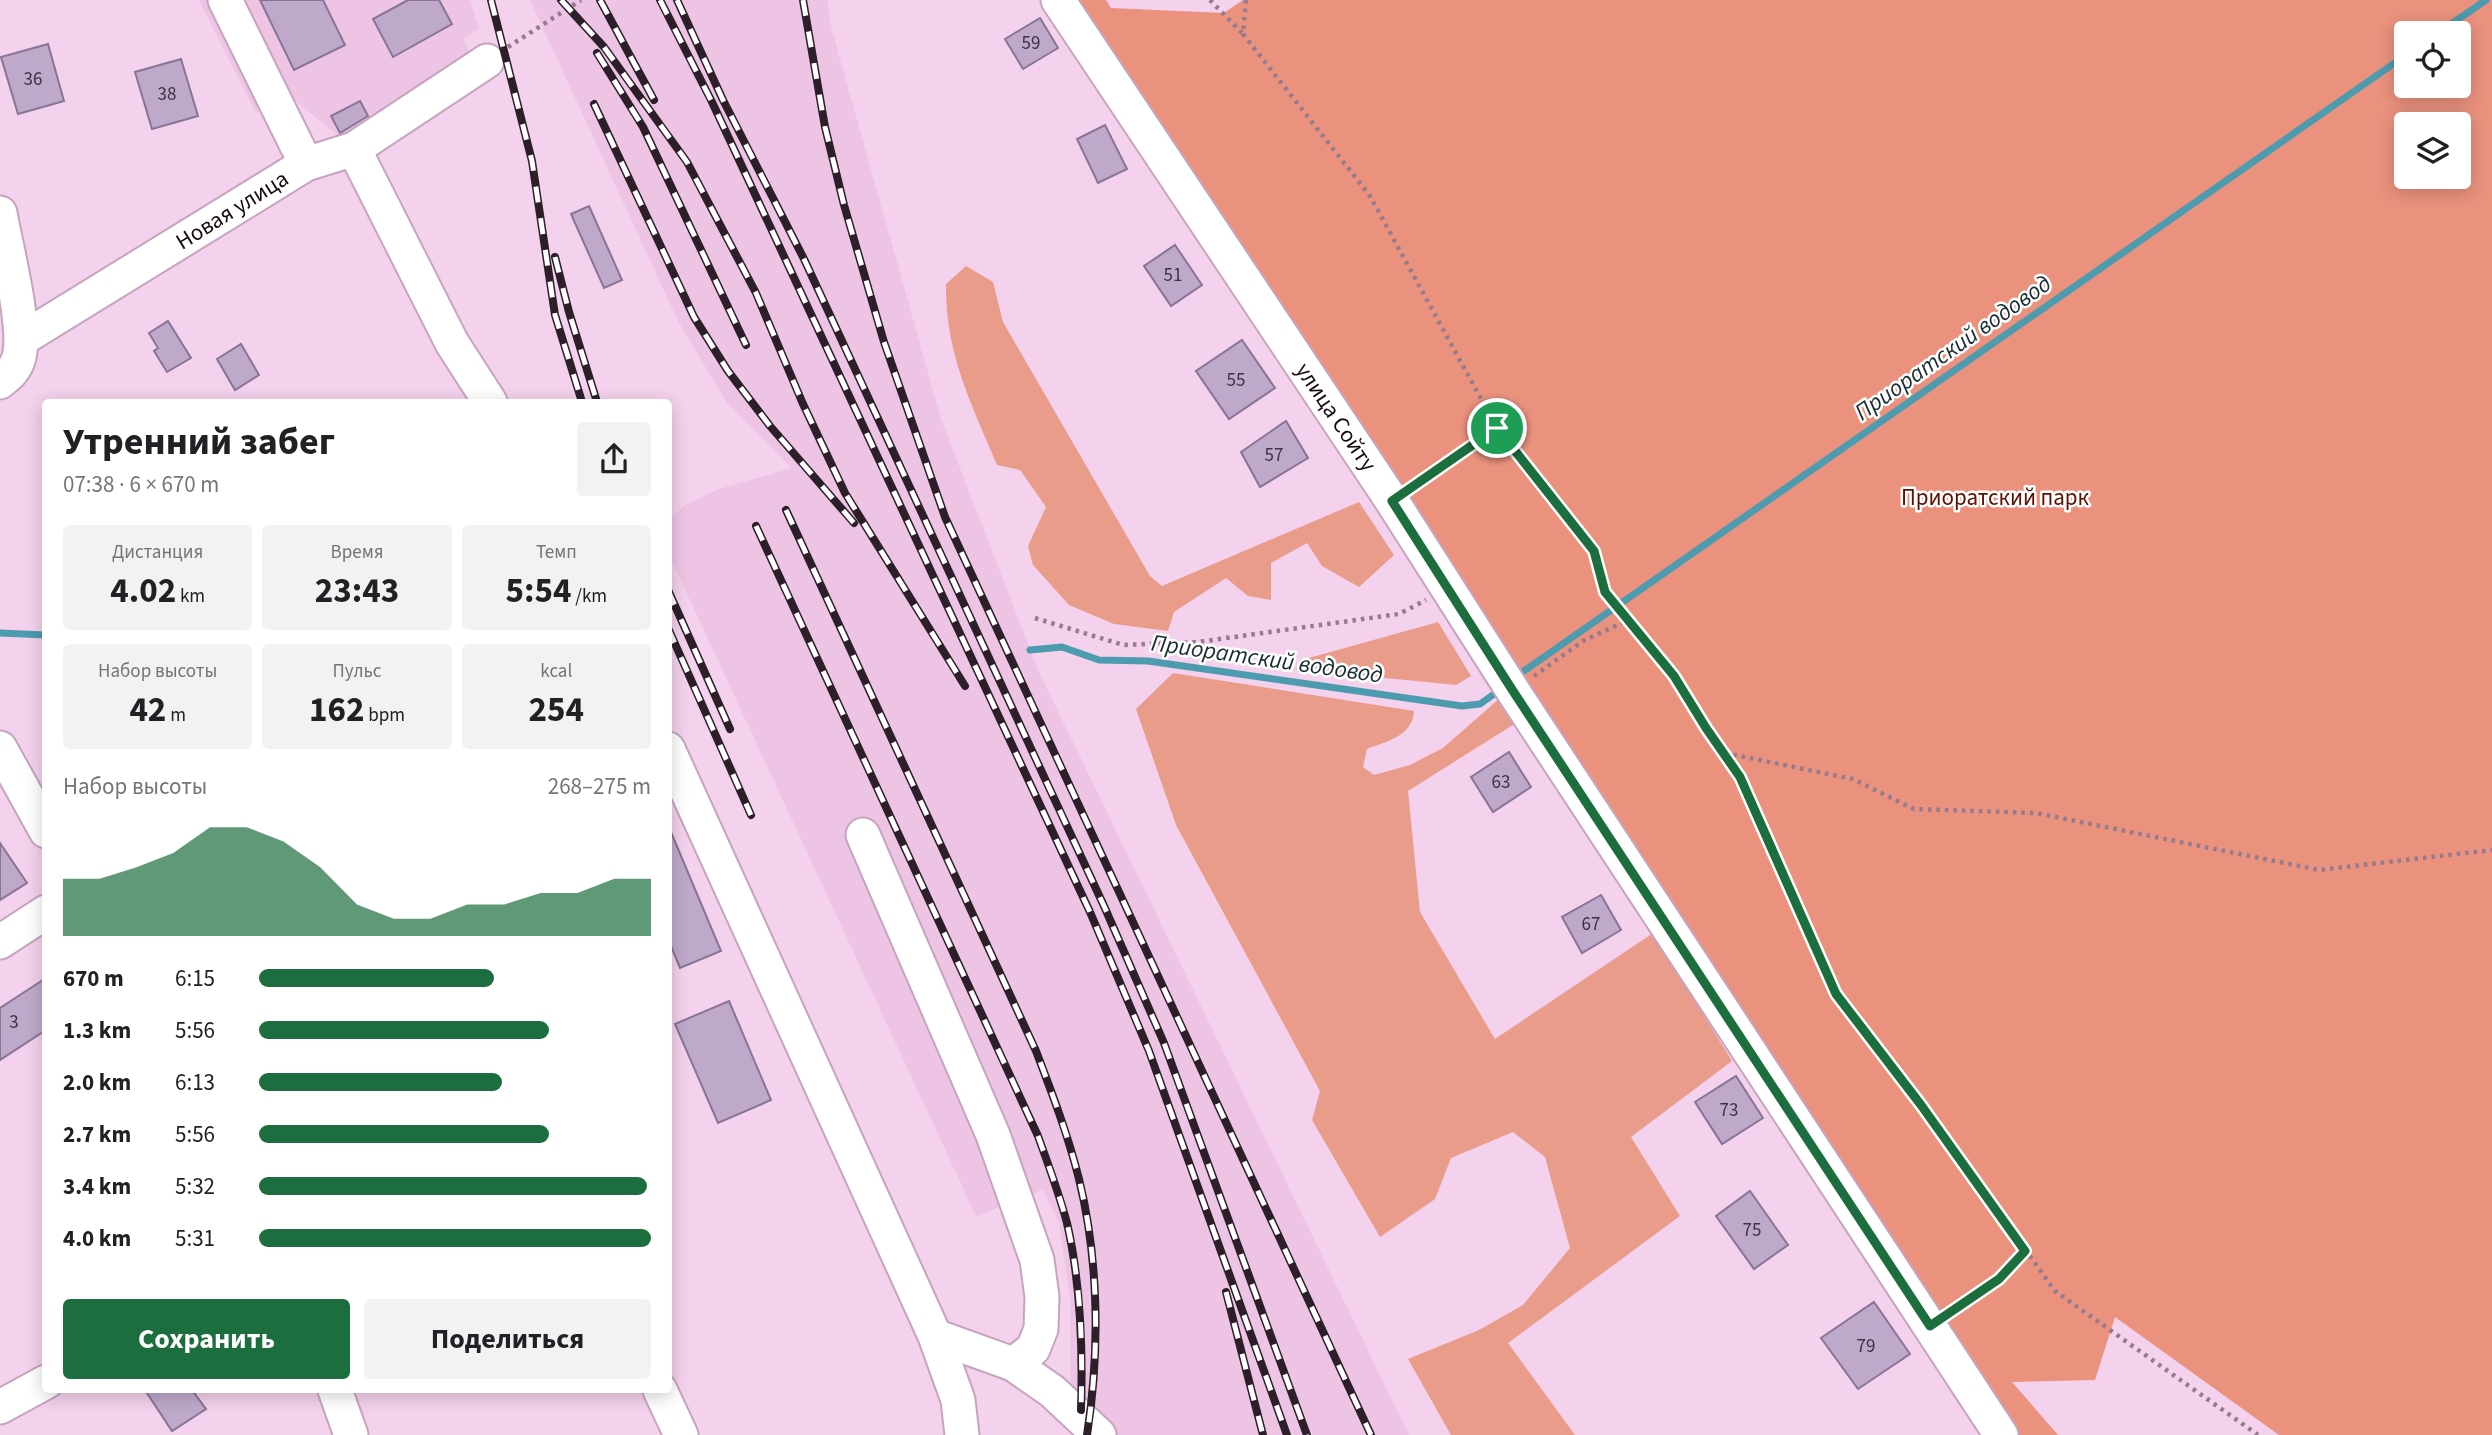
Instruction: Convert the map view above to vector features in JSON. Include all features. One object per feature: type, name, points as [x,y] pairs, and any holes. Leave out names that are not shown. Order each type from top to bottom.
[{"type":"street","points":[[225,0],[306,164]]},
{"type":"street","name":"улица Сойту","points":[[1058,0],[1392,501],[1513,691],[2001,1435]]},
{"type":"street","name":"Новая улица","points":[[22,339],[306,164],[354,149],[486,61]]},
{"type":"street","points":[[354,149],[452,343],[488,399]]},
{"type":"street","points":[[0,213],[22,339],[19,360],[12,373],[0,382]]},
{"type":"street","points":[[0,748],[42,824]]},
{"type":"street","points":[[672,758],[936,1336],[958,1400],[962,1435]]},
{"type":"street","points":[[863,835],[993,1135],[1037,1260],[1042,1297],[1041,1329],[1033,1349],[1013,1364]]},
{"type":"street","points":[[0,942],[42,915]]},
{"type":"street","points":[[936,1336],[1013,1364],[1052,1391],[1099,1435]]},
{"type":"street","points":[[0,1407],[42,1384]]},
{"type":"street","points":[[336,1393],[351,1435]]},
{"type":"street","points":[[661,1393],[681,1435]]},
{"type":"path","points":[[486,61],[581,0]]},
{"type":"path","points":[[1210,0],[1243,34],[1370,196],[1497,428],[1594,551],[1605,592],[1626,621],[1674,676],[1740,777],[1836,994],[1921,1105],[2054,1290],[2258,1435]]},
{"type":"path","points":[[1243,34],[1246,0]]},
{"type":"path","points":[[1392,501],[1497,428]]},
{"type":"path","points":[[1035,618],[1123,645],[1198,642],[1399,614],[1448,588]]},
{"type":"path","points":[[1513,691],[1583,641],[1626,621]]},
{"type":"path","points":[[1724,753],[1853,779],[1914,809],[2036,813],[2319,870],[2492,850]]},
{"type":"path","points":[[1930,1326],[1999,1279],[2025,1251]]},
{"type":"shaded area","points":[[199,0],[470,0],[479,29],[463,39],[470,53],[344,141],[290,96],[256,113]]},
{"type":"shaded area","points":[[530,0],[827,0],[831,27],[941,419],[1038,670],[1409,1435],[1071,1435],[1070,1298],[1059,1223],[1043,1190],[976,1216],[672,561],[672,516],[684,506],[719,489],[792,468],[727,403],[678,321]]},
{"type":"shaded area","points":[[966,266],[993,282],[1003,322],[1150,576],[1162,586],[1359,502],[1394,555],[1359,587],[1322,566],[1307,543],[1271,563],[1271,600],[1248,596],[1226,578],[1174,612],[1168,631],[1114,624],[1069,605],[1033,565],[1028,546],[1046,507],[1020,470],[997,465],[961,377],[950,333],[946,284]]},
{"type":"shaded area","points":[[1438,622],[1471,676],[1456,685],[1295,669],[1309,658]]},
{"type":"shaded area","points":[[1173,673],[1414,711],[1413,719],[1404,732],[1367,749],[1363,767],[1374,775],[1410,765],[1443,748],[1500,698],[1516,723],[1408,791],[1420,912],[1495,1039],[1653,933],[1732,1061],[1631,1137],[1680,1216],[1508,1343],[1575,1435],[1451,1435],[1408,1359],[1479,1330],[1523,1305],[1570,1248],[1545,1157],[1513,1132],[1451,1158],[1435,1199],[1380,1237],[1312,1120],[1320,1091],[1176,825],[1136,709]]},
{"type":"green space","name":"Приоратский парк","points":[[1071,0],[1106,0],[1111,8],[1224,13],[1243,0],[2492,0],[2492,1435],[2279,1435],[2115,1317],[2095,1380],[2012,1382],[2058,1435],[2015,1435]]},
{"type":"building","points":[[260,0],[323,0],[345,45],[294,70]]},
{"type":"building","points":[[408,0],[439,0],[452,24],[393,57],[373,19]]},
{"type":"building","points":[[1040,18],[1058,48],[1023,69],[1005,39]]},
{"type":"building","points":[[48,44],[64,101],[18,114],[1,57]]},
{"type":"building","points":[[181,59],[198,116],[152,129],[135,72]]},
{"type":"building","points":[[360,101],[368,116],[340,133],[331,116]]},
{"type":"building","points":[[1105,125],[1127,169],[1098,183],[1077,139]]},
{"type":"building","points":[[589,206],[622,280],[604,288],[571,214]]},
{"type":"building","points":[[1175,245],[1202,285],[1171,306],[1144,266]]},
{"type":"building","points":[[168,321],[191,358],[167,372],[154,351],[158,348],[149,333]]},
{"type":"building","points":[[1242,340],[1275,388],[1229,419],[1196,371]]},
{"type":"building","points":[[241,344],[259,375],[235,390],[217,359]]},
{"type":"building","points":[[1286,421],[1308,458],[1260,487],[1241,452]]},
{"type":"building","points":[[1509,752],[1531,787],[1493,812],[1471,777]]},
{"type":"building","points":[[672,835],[721,951],[680,968],[672,949]]},
{"type":"building","points":[[0,843],[27,883],[0,900]]},
{"type":"building","points":[[1601,895],[1621,930],[1582,953],[1562,917]]},
{"type":"building","points":[[42,981],[42,1033],[0,1060],[0,1008]]},
{"type":"building","points":[[729,1001],[771,1100],[718,1123],[675,1024]]},
{"type":"building","points":[[1736,1076],[1763,1118],[1722,1144],[1695,1102]]},
{"type":"building","points":[[1750,1191],[1788,1245],[1754,1269],[1716,1216]]},
{"type":"building","points":[[1874,1302],[1910,1354],[1858,1389],[1821,1338]]},
{"type":"building","points":[[147,1393],[194,1393],[206,1409],[172,1431]]},
{"type":"waterway","name":"Приоратский водовод","points":[[2455,21],[2486,0]]},
{"type":"waterway","name":"Приоратский водовод","points":[[1521,673],[2394,63]]},
{"type":"waterway","name":"Приоратский водовод","points":[[0,633],[42,635]]},
{"type":"waterway","name":"Приоратский водовод","points":[[1030,650],[1062,647],[1099,660],[1148,661],[1462,706],[1480,704],[1497,692]]},
{"type":"railway","points":[[491,0],[532,161],[555,315],[581,399]]},
{"type":"railway","points":[[561,0],[604,47],[687,162],[756,293],[803,404],[845,493],[965,686]]},
{"type":"railway","points":[[600,0],[654,100]]},
{"type":"railway","points":[[660,0],[712,102],[1090,912],[1149,1051],[1287,1435]]},
{"type":"railway","points":[[677,0],[723,100],[804,259],[1104,906],[1164,1043],[1307,1435]]},
{"type":"railway","points":[[803,0],[825,127],[844,205],[884,342],[945,517],[1371,1435]]},
{"type":"railway","points":[[597,53],[643,127],[746,345]]},
{"type":"railway","points":[[594,104],[694,317],[728,371],[770,426],[854,523]]},
{"type":"railway","points":[[555,257],[596,399]]},
{"type":"railway","points":[[786,510],[1036,1051],[1065,1130],[1086,1210],[1094,1274],[1094,1371],[1087,1435]]},
{"type":"railway","points":[[756,526],[1038,1136],[1064,1212],[1072,1246],[1081,1339],[1081,1410]]},
{"type":"railway","points":[[672,599],[730,729]]},
{"type":"railway","points":[[672,637],[751,815]]},
{"type":"railway","points":[[1226,1292],[1263,1435]]},
{"type":"route","points":[[1497,428],[1594,551],[1605,592],[1626,621],[1674,676],[1740,777],[1836,994],[1921,1105],[2025,1251],[1999,1279],[1930,1326],[1513,691],[1392,501],[1497,428]]}]
